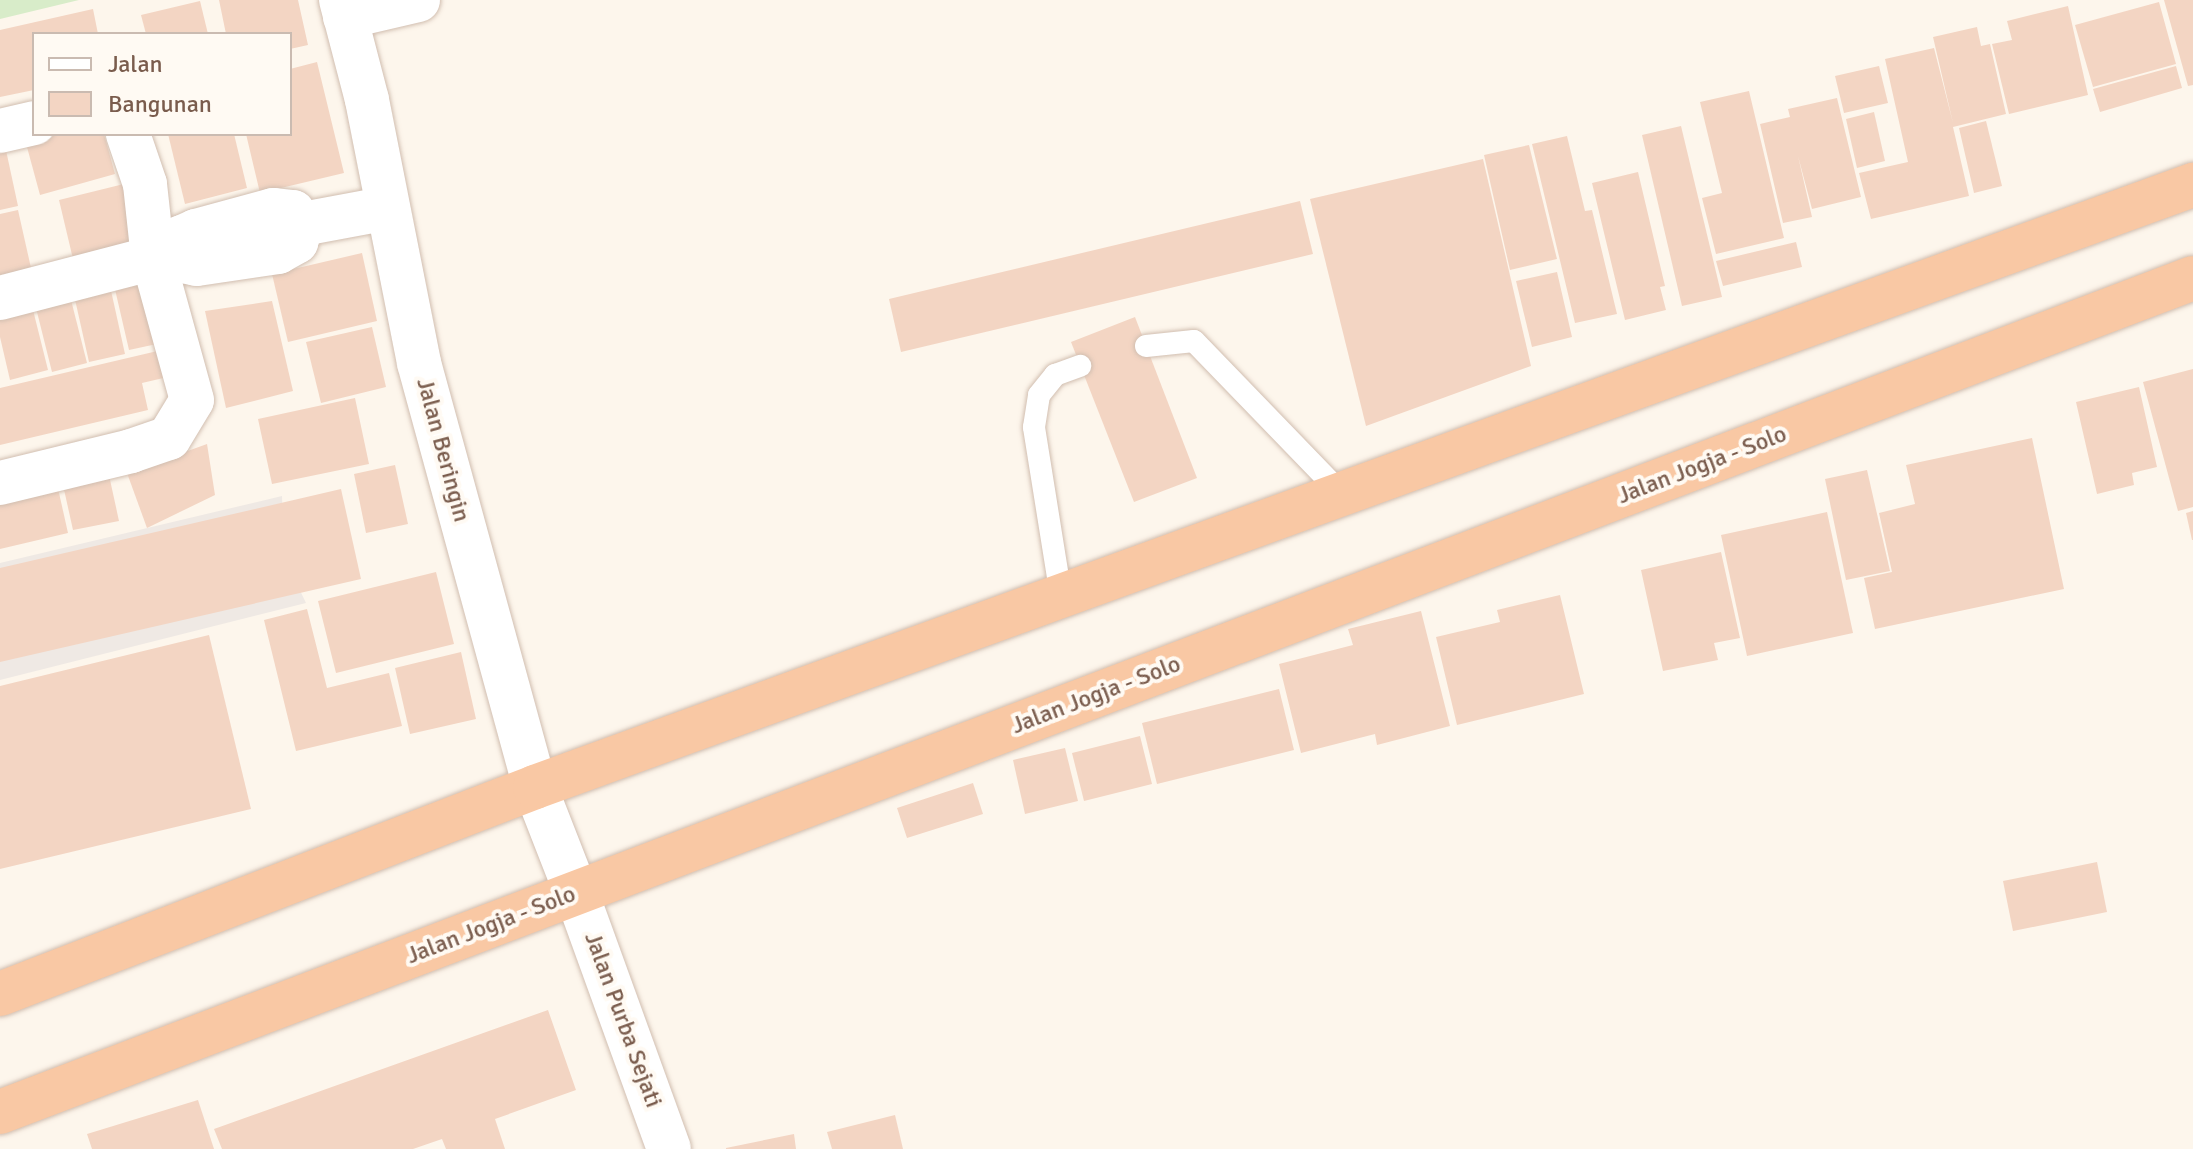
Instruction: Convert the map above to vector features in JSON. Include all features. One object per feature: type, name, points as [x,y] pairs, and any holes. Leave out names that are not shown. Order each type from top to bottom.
[{"type":"highway","points":[[0,994],[535,787],[2193,185]]},
{"type":"highway","name":"Jalan Jogja - Solo","points":[[0,1112],[2193,278]]},
{"type":"street","points":[[343,9],[418,0]]},
{"type":"street","name":"Jalan Beringin","points":[[343,9],[367,100],[419,363],[535,787],[576,892]]},
{"type":"street","points":[[0,131],[32,123]]},
{"type":"street","points":[[0,483],[131,451],[169,438],[192,400],[163,256],[145,184],[129,136]]},
{"type":"street","points":[[0,298],[163,256],[197,264],[278,252],[296,242],[302,224],[388,208]]},
{"type":"street","name":"Jalan Purba Sejati","points":[[576,892],[669,1149]]},
{"type":"lane","points":[[1146,346],[1194,341],[1342,494]]},
{"type":"lane","points":[[1061,596],[1034,427],[1039,395],[1055,375],[1080,366]]},
{"type":"shaded area","points":[[282,496],[284,557],[306,603],[0,680],[0,563]]},
{"type":"green space","points":[[0,0],[79,0],[0,19]]},
{"type":"building","points":[[219,0],[298,0],[308,45],[292,49],[292,32],[226,32]]},
{"type":"building","points":[[2164,0],[2193,0],[2193,85],[2188,86]]},
{"type":"building","points":[[200,1],[208,32],[145,32],[141,15]]},
{"type":"building","points":[[2159,2],[2176,64],[2093,87],[2075,25]]},
{"type":"building","points":[[2068,6],[2088,95],[2009,114],[1992,44],[2012,40],[2007,21]]},
{"type":"building","points":[[93,9],[98,32],[32,32],[32,90],[0,97],[0,30]]},
{"type":"building","points":[[1977,27],[1981,46],[1990,44],[2006,114],[1953,127],[1969,196],[1871,219],[1859,173],[1908,162],[1885,59],[1934,48],[1953,123],[1933,37]]},
{"type":"building","points":[[317,62],[344,173],[260,193],[246,136],[292,136],[292,68]]},
{"type":"building","points":[[1879,66],[1888,103],[1844,113],[1835,76]]},
{"type":"building","points":[[2176,66],[2182,88],[2100,112],[2093,89]]},
{"type":"building","points":[[1749,91],[1784,238],[1716,254],[1702,198],[1722,193],[1700,102]]},
{"type":"building","points":[[1837,98],[1861,197],[1812,209],[1798,156],[1812,217],[1783,223],[1760,124],[1790,117],[1788,109]]},
{"type":"building","points":[[1874,112],[1885,161],[1857,168],[1846,119]]},
{"type":"building","points":[[1986,121],[2002,186],[1974,193],[1959,128]]},
{"type":"building","points":[[1681,126],[1722,297],[1682,306],[1642,135]]},
{"type":"building","points":[[24,136],[105,136],[115,174],[40,195]]},
{"type":"building","points":[[168,136],[234,136],[247,188],[185,204]]},
{"type":"building","points":[[1567,136],[1585,211],[1592,210],[1617,314],[1575,323],[1532,144]]},
{"type":"building","points":[[4,141],[18,206],[0,210],[0,142]]},
{"type":"building","points":[[1529,145],[1557,259],[1510,270],[1484,155]]},
{"type":"building","points":[[1483,159],[1531,366],[1366,426],[1310,199]]},
{"type":"building","points":[[1638,172],[1665,286],[1660,287],[1666,310],[1625,320],[1592,183]]},
{"type":"building","points":[[132,182],[146,241],[73,259],[59,200]]},
{"type":"building","points":[[1300,201],[1313,254],[901,352],[889,299]]},
{"type":"building","points":[[18,210],[31,268],[0,275],[0,214]]},
{"type":"building","points":[[1796,242],[1802,267],[1723,286],[1716,261]]},
{"type":"building","points":[[362,253],[377,321],[288,342],[272,274]]},
{"type":"building","points":[[1557,272],[1572,337],[1532,347],[1516,281]]},
{"type":"building","points":[[151,277],[166,342],[129,350],[114,285]]},
{"type":"building","points":[[110,286],[125,354],[89,362],[74,295]]},
{"type":"building","points":[[70,296],[87,363],[52,372],[35,304]]},
{"type":"building","points":[[272,301],[293,391],[226,408],[205,311]]},
{"type":"building","points":[[32,306],[48,370],[10,380],[0,337],[0,313]]},
{"type":"building","points":[[1135,317],[1197,478],[1134,502],[1071,342]]},
{"type":"building","points":[[372,327],[386,387],[321,403],[306,342]]},
{"type":"building","points":[[166,349],[172,376],[142,383],[148,410],[0,445],[0,388]]},
{"type":"building","points":[[2193,369],[2193,507],[2178,511],[2143,382]]},
{"type":"building","points":[[2139,387],[2157,467],[2132,473],[2134,485],[2097,494],[2076,402]]},
{"type":"building","points":[[355,398],[369,464],[272,484],[258,419]]},
{"type":"building","points":[[2032,438],[2064,589],[1875,629],[1864,578],[1892,572],[1879,513],[1915,504],[1906,465]]},
{"type":"building","points":[[207,444],[215,495],[147,528],[127,473]]},
{"type":"building","points":[[395,465],[408,524],[366,533],[354,474]]},
{"type":"building","points":[[107,466],[119,521],[73,530],[61,476]]},
{"type":"building","points":[[1867,470],[1890,571],[1846,580],[1825,479]]},
{"type":"building","points":[[55,475],[68,533],[0,549],[0,487]]},
{"type":"building","points":[[341,489],[361,579],[0,662],[0,568]]},
{"type":"building","points":[[2193,511],[2193,540],[2192,540],[2186,513]]},
{"type":"building","points":[[1827,512],[1853,633],[1747,656],[1721,535]]},
{"type":"building","points":[[1721,552],[1740,638],[1714,643],[1718,660],[1663,671],[1641,570]]},
{"type":"building","points":[[436,572],[454,644],[336,673],[318,601]]},
{"type":"building","points":[[1560,595],[1584,694],[1457,725],[1436,637],[1500,622],[1497,610]]},
{"type":"building","points":[[307,609],[327,688],[389,673],[402,726],[296,751],[264,620]]},
{"type":"building","points":[[1421,611],[1450,726],[1377,745],[1375,734],[1301,753],[1279,664],[1353,645],[1348,629]]},
{"type":"building","points":[[209,635],[251,809],[0,869],[0,686]]},
{"type":"building","points":[[461,652],[476,719],[410,734],[395,668]]},
{"type":"building","points":[[1279,689],[1294,750],[1157,784],[1142,723]]},
{"type":"building","points":[[1140,736],[1152,784],[1084,801],[1072,753]]},
{"type":"building","points":[[1065,748],[1078,801],[1025,814],[1013,760]]},
{"type":"building","points":[[973,783],[983,814],[907,838],[897,808]]},
{"type":"building","points":[[2097,862],[2107,912],[2013,931],[2003,881]]},
{"type":"building","points":[[548,1010],[576,1090],[495,1119],[505,1149],[446,1149],[442,1139],[413,1149],[222,1149],[214,1129]]},
{"type":"building","points":[[198,1100],[214,1149],[92,1149],[87,1134]]},
{"type":"building","points":[[895,1115],[903,1149],[832,1149],[827,1132]]},
{"type":"building","points":[[794,1134],[796,1149],[726,1149],[726,1148]]}]
